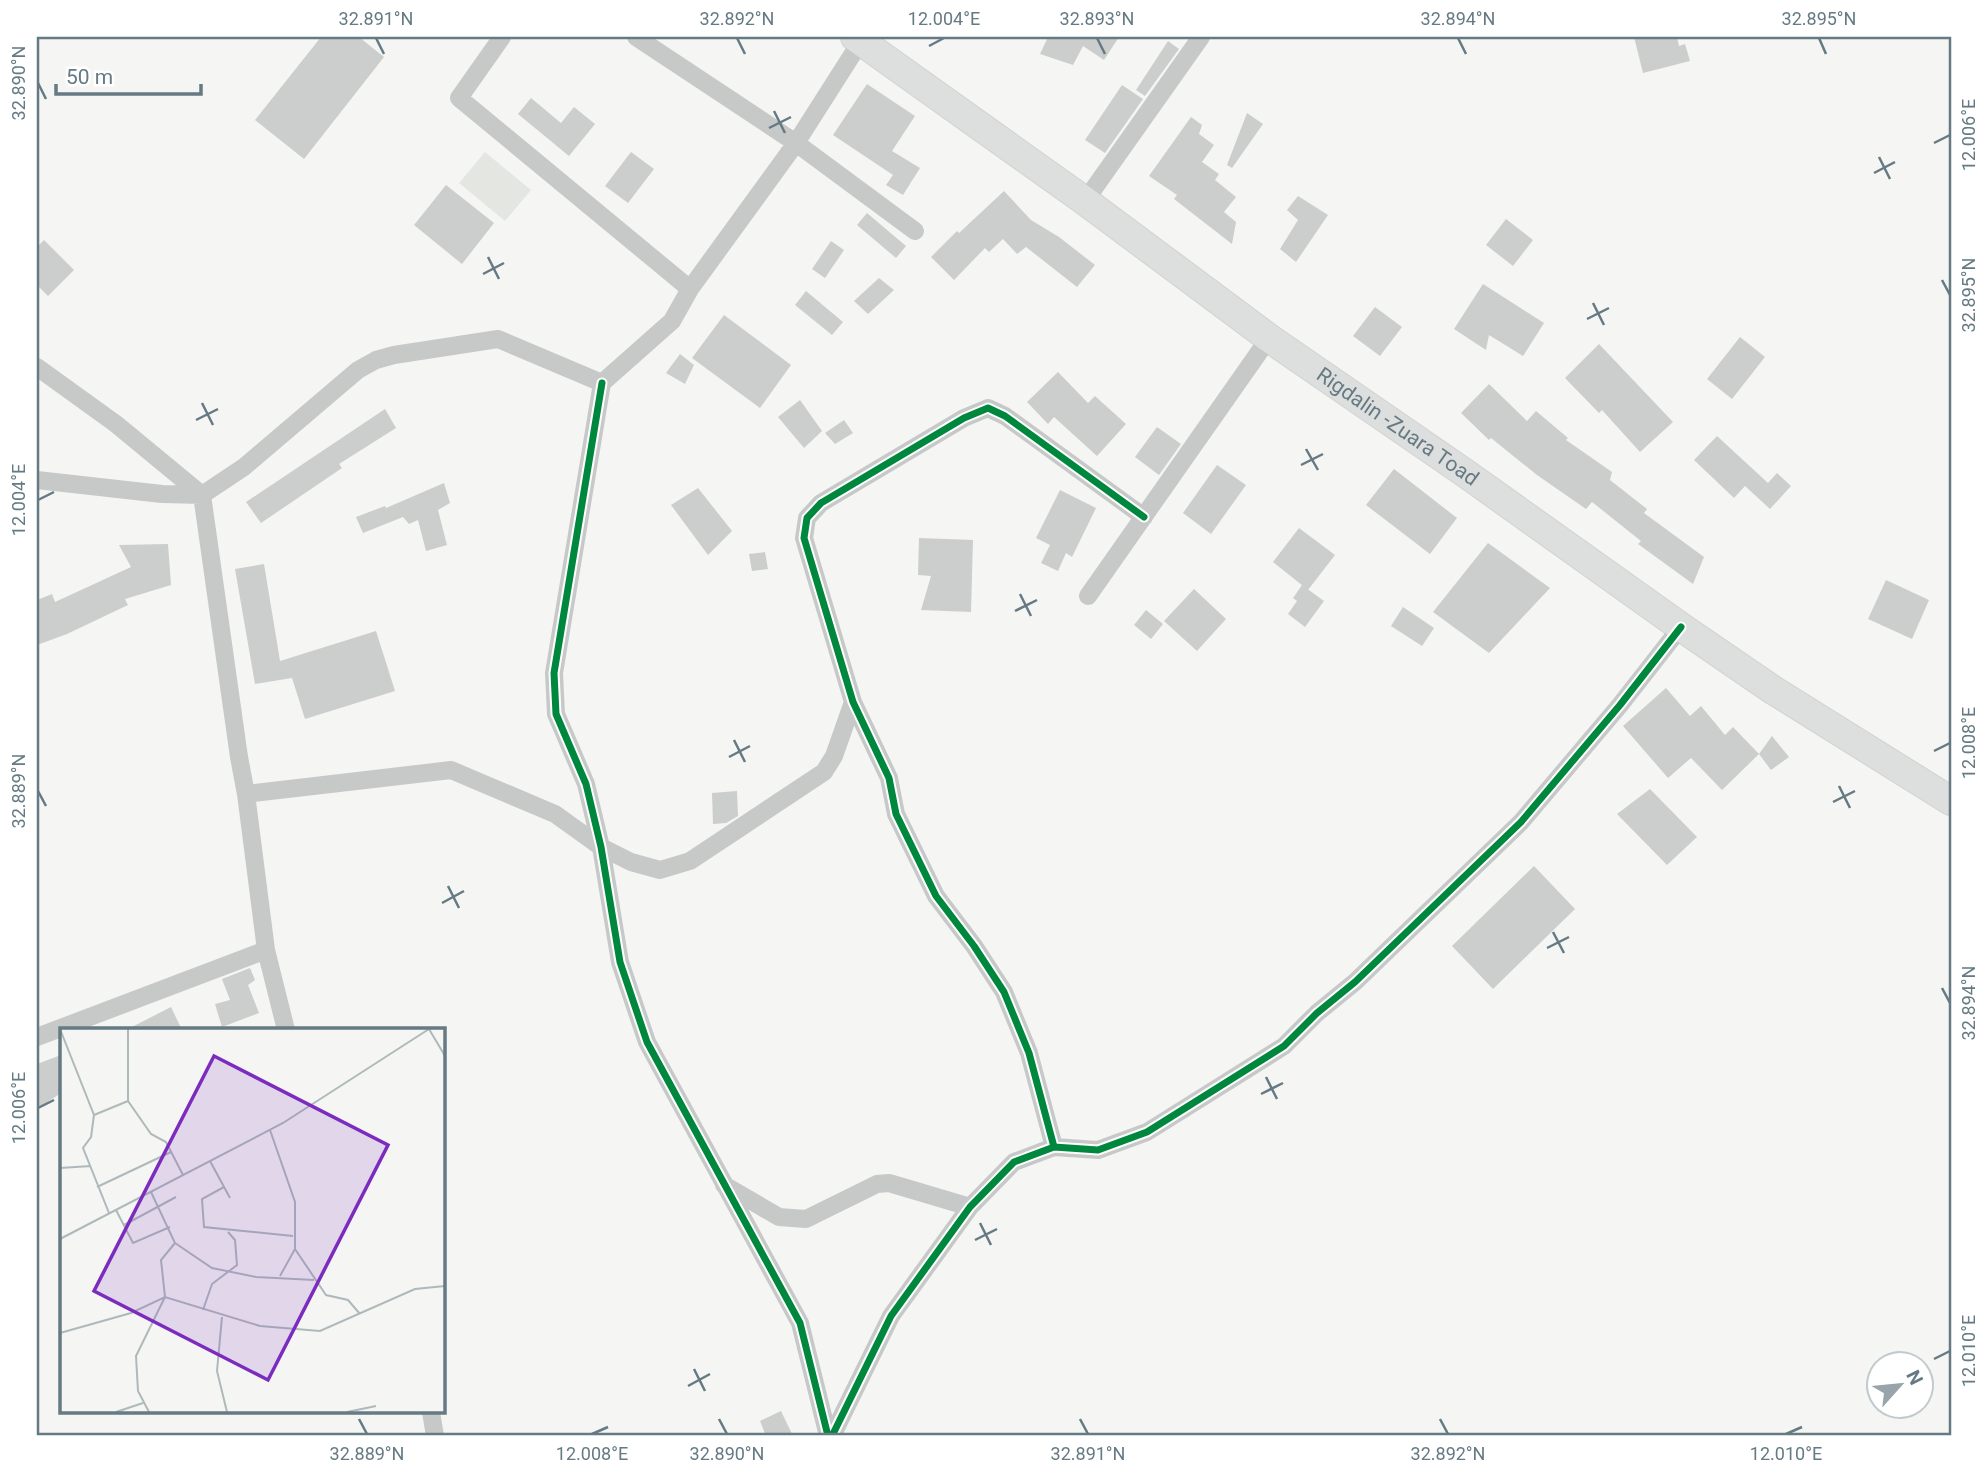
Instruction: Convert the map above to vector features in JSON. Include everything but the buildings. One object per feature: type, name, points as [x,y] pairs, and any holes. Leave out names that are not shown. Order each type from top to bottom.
[{"type":"main road","name":"Rigdalin -Zuara Toad","points":[[858,39],[1085,201],[1269,338],[1681,627],[1773,690],[1951,801]]},
{"type":"street","points":[[502,37],[459,98],[690,289]]},
{"type":"street","points":[[636,37],[796,143],[915,231]]},
{"type":"street","points":[[1085,201],[1198,38]]},
{"type":"street","points":[[830,1436],[800,1324],[647,1042],[620,962],[601,846],[586,784],[556,714],[554,673],[602,383],[671,321],[690,289],[796,143],[858,39]]},
{"type":"street","points":[[1088,596],[1269,338]]},
{"type":"street","points":[[37,480],[162,495],[202,495],[244,467],[358,370],[376,360],[442,346],[498,339],[602,383]]},
{"type":"street","points":[[37,367],[116,424],[202,495],[246,794],[265,950],[285,1028]]},
{"type":"street","points":[[1054,1147],[1029,1053],[1004,992],[936,895],[896,814],[889,778],[853,702],[804,538],[807,518],[821,503],[964,418],[988,408],[1006,416],[1144,517]]},
{"type":"street","points":[[830,1436],[891,1316],[970,1207],[1014,1163],[1054,1147],[1098,1150],[1147,1132],[1284,1045],[1355,982],[1521,822],[1620,705],[1681,627]]},
{"type":"street","points":[[246,794],[451,769],[555,814],[601,846],[631,862],[660,870],[690,861],[824,772],[834,756],[853,702]]},
{"type":"street","points":[[61,1028],[265,950]]},
{"type":"street","points":[[37,1037],[60,1028]]},
{"type":"street","points":[[724,1185],[779,1217],[806,1219],[877,1184],[889,1183],[970,1207]]},
{"type":"street","points":[[431,1414],[435,1436]]},
{"type":"shaded area","points":[[485,152],[531,190],[505,221],[459,183]]},
{"type":"cycle path","points":[[602,383],[554,673],[556,714],[586,784],[601,847],[620,962],[647,1042],[800,1323],[828,1436]]},
{"type":"cycle path","points":[[1054,1147],[1029,1053],[1004,992],[974,946],[936,896],[896,814],[889,778],[853,702],[804,538],[807,518],[821,503],[964,418],[988,408],[1005,416],[1144,517]]},
{"type":"cycle path","points":[[832,1436],[891,1316],[970,1207],[1014,1162],[1054,1147],[1098,1150],[1147,1132],[1284,1046],[1317,1013],[1355,982],[1521,822],[1620,705],[1681,627]]}]
